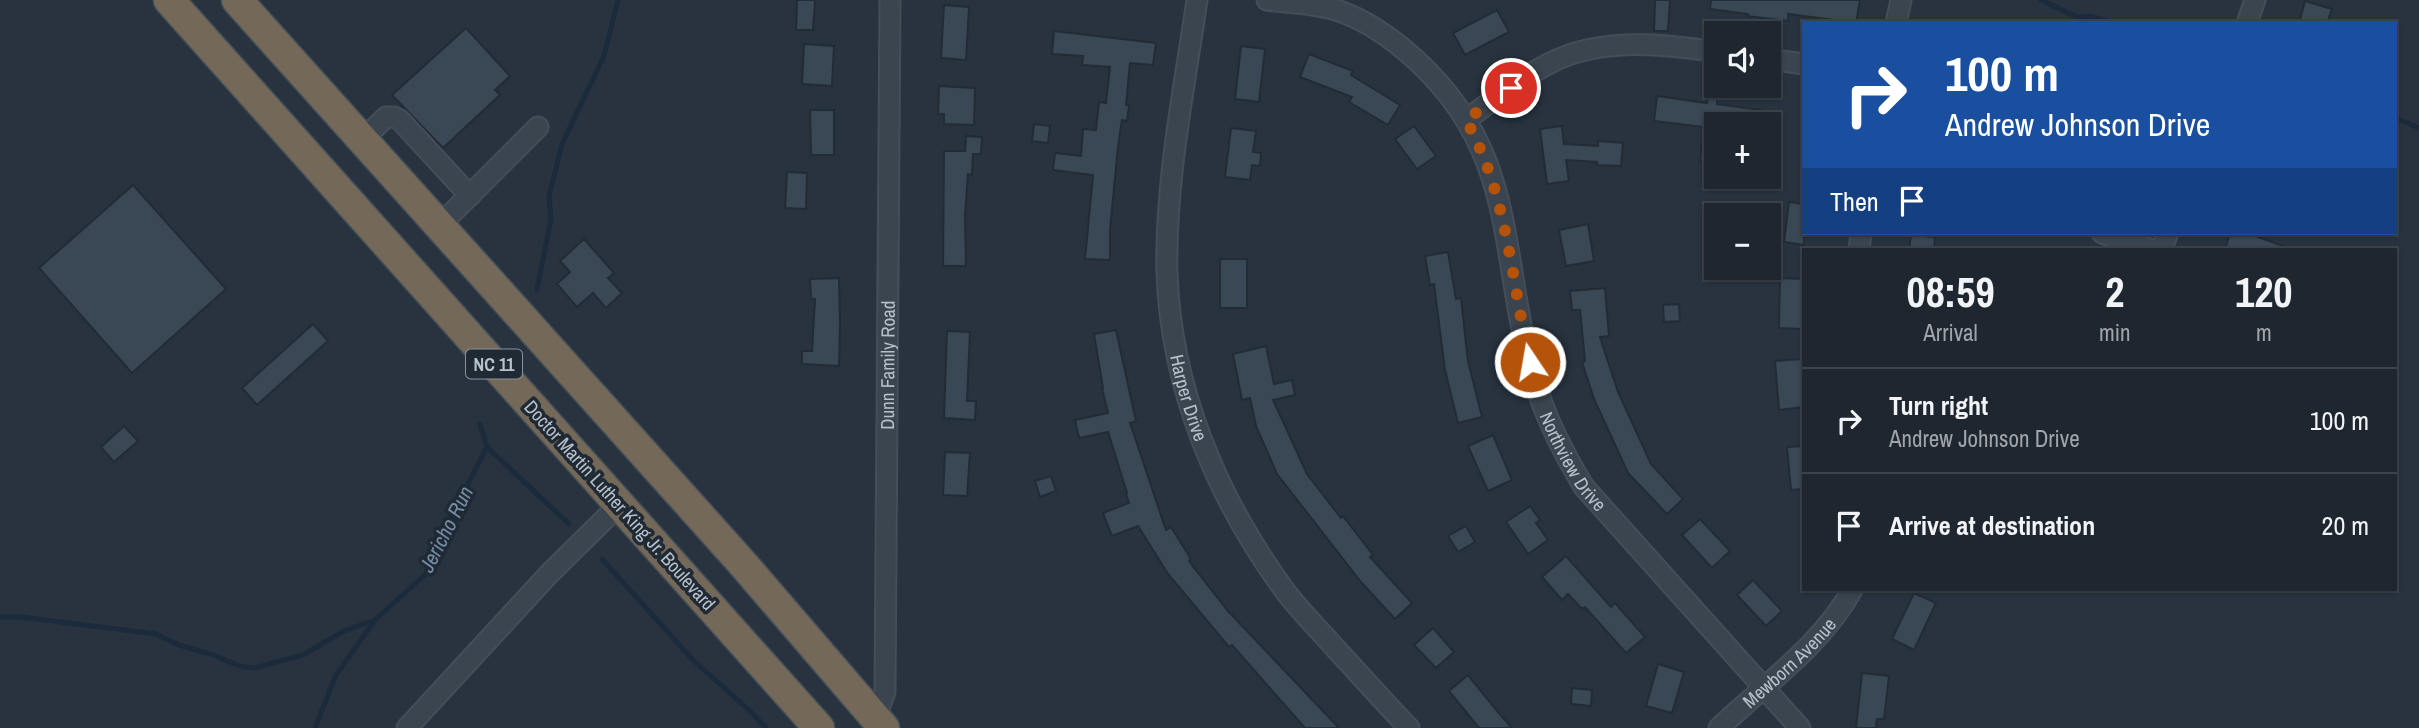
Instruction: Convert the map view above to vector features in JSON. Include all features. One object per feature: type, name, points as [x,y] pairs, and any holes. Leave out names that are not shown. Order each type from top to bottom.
[{"type":"highway","name":"Doctor Martin Luther King Jr. Boulevard","points":[[169,0],[819,728]]},
{"type":"highway","name":"NC 11","points":[[237,0],[743,564],[877,725]]},
{"type":"street","name":"Dunn Family Road","points":[[877,725],[885,692],[886,665],[890,0]]},
{"type":"street","name":"Harper Drive","points":[[1197,0],[1168,211],[1168,282],[1172,327],[1189,405],[1217,480],[1256,550],[1303,613],[1409,728]]},
{"type":"street","name":"Northview Drive","points":[[1267,0],[1335,10],[1393,41],[1443,87],[1480,144],[1496,186],[1534,381],[1564,454],[1591,496],[1800,728]]},
{"type":"street","points":[[1896,21],[1900,0]]},
{"type":"street","points":[[2248,21],[2255,0]]},
{"type":"street","points":[[1466,120],[1552,62],[1581,52],[1634,44],[1704,51]]},
{"type":"street","points":[[1781,61],[1802,64]]},
{"type":"street","points":[[362,140],[386,117],[400,120],[470,196]]},
{"type":"street","points":[[439,226],[538,127]]},
{"type":"street","points":[[2108,235],[2146,248]]},
{"type":"street","points":[[407,728],[549,574],[619,505]]},
{"type":"street","name":"Mewborn Avenue","points":[[1719,728],[1828,627],[1851,591]]},
{"type":"building","points":[[797,0],[815,0],[813,30],[796,30]]},
{"type":"building","points":[[1655,0],[1670,0],[1668,31],[1654,31]]},
{"type":"building","points":[[1711,0],[1860,0],[1856,21],[1788,14],[1788,21],[1710,9]]},
{"type":"building","points":[[2305,1],[2332,9],[2328,21],[2300,21]]},
{"type":"building","points":[[944,5],[969,7],[966,60],[941,58]]},
{"type":"building","points":[[1497,10],[1509,32],[1465,55],[1453,33]]},
{"type":"building","points":[[466,28],[510,76],[495,90],[500,95],[443,148],[392,95]]},
{"type":"building","points":[[1054,31],[1156,43],[1153,65],[1130,63],[1127,121],[1122,120],[1118,147],[1110,230],[1110,260],[1085,259],[1093,175],[1053,170],[1055,153],[1081,156],[1083,129],[1096,130],[1099,102],[1106,103],[1110,67],[1082,65],[1083,56],[1052,54]]},
{"type":"building","points":[[804,44],[834,46],[832,86],[802,84]]},
{"type":"building","points":[[1241,46],[1265,49],[1259,102],[1235,99]]},
{"type":"building","points":[[1309,54],[1353,71],[1351,75],[1400,105],[1388,125],[1349,102],[1352,97],[1300,77]]},
{"type":"building","points":[[939,86],[975,88],[974,125],[944,124],[944,114],[938,114]]},
{"type":"building","points":[[1657,96],[1707,103],[1708,98],[1717,98],[1717,104],[1762,110],[1704,112],[1704,127],[1654,121]]},
{"type":"building","points":[[810,110],[834,110],[834,155],[811,155]]},
{"type":"building","points":[[1034,124],[1050,126],[1048,143],[1032,141]]},
{"type":"building","points":[[1414,126],[1436,156],[1417,169],[1395,139]]},
{"type":"building","points":[[1562,126],[1564,144],[1598,146],[1598,141],[1623,143],[1621,166],[1566,160],[1569,181],[1547,184],[1540,129]]},
{"type":"building","points":[[1704,127],[1704,160],[1700,160]]},
{"type":"building","points":[[1231,128],[1256,131],[1253,152],[1261,153],[1260,166],[1252,165],[1250,180],[1225,177]]},
{"type":"building","points":[[966,136],[982,137],[981,154],[973,154],[972,175],[968,174],[965,215],[966,266],[943,266],[944,151],[965,151]]},
{"type":"building","points":[[787,172],[807,173],[806,209],[785,208]]},
{"type":"building","points":[[133,185],[226,289],[132,373],[39,268]]},
{"type":"building","points":[[1789,202],[1802,204],[1804,245],[1784,242]]},
{"type":"building","points":[[1588,224],[1594,261],[1566,266],[1559,230]]},
{"type":"building","points":[[1911,235],[1935,237],[1934,248],[1909,248]]},
{"type":"building","points":[[2229,235],[2258,235],[2289,248],[2226,248]]},
{"type":"building","points":[[584,239],[614,273],[608,278],[622,293],[606,308],[593,293],[577,307],[557,284],[570,272],[560,261]]},
{"type":"building","points":[[1448,252],[1456,299],[1461,298],[1468,361],[1482,417],[1458,423],[1445,370],[1434,284],[1430,285],[1425,256]]},
{"type":"building","points":[[1220,259],[1247,259],[1247,308],[1220,308]]},
{"type":"building","points":[[839,278],[839,366],[802,364],[802,351],[812,351],[815,299],[811,299],[810,279]]},
{"type":"building","points":[[1781,278],[1802,279],[1801,329],[1779,328]]},
{"type":"building","points":[[1605,288],[1609,336],[1600,337],[1618,392],[1651,464],[1683,499],[1667,514],[1628,473],[1594,399],[1582,362],[1585,361],[1580,310],[1572,310],[1570,291]]},
{"type":"building","points":[[1679,304],[1680,321],[1664,322],[1663,305]]},
{"type":"building","points":[[313,324],[328,341],[257,405],[242,388]]},
{"type":"building","points":[[1116,330],[1136,421],[1130,423],[1166,530],[1171,527],[1191,559],[1189,561],[1228,611],[1339,728],[1305,728],[1232,645],[1229,647],[1168,574],[1138,526],[1112,536],[1103,513],[1129,503],[1108,432],[1079,438],[1075,420],[1108,413],[1094,334]]},
{"type":"building","points":[[947,331],[970,332],[967,401],[976,401],[975,420],[944,418]]},
{"type":"building","points":[[1266,346],[1274,384],[1292,380],[1295,395],[1273,400],[1307,474],[1373,555],[1370,557],[1412,603],[1395,619],[1361,582],[1277,474],[1256,426],[1250,398],[1242,400],[1233,354]]},
{"type":"building","points":[[1801,359],[1802,407],[1779,410],[1775,361]]},
{"type":"building","points":[[124,426],[138,441],[114,462],[101,447]]},
{"type":"building","points":[[1493,435],[1512,480],[1488,491],[1468,446]]},
{"type":"building","points":[[1802,446],[1802,489],[1791,490],[1787,447]]},
{"type":"building","points":[[945,452],[970,453],[967,496],[943,495]]},
{"type":"building","points":[[1051,476],[1056,491],[1040,497],[1035,481]]},
{"type":"building","points":[[1530,506],[1540,520],[1536,523],[1548,540],[1528,554],[1506,522]]},
{"type":"building","points":[[1700,519],[1730,551],[1712,568],[1682,535]]},
{"type":"building","points":[[1466,526],[1475,542],[1458,552],[1448,536]]},
{"type":"building","points":[[1566,556],[1611,607],[1615,603],[1645,637],[1626,653],[1585,607],[1582,609],[1568,594],[1562,600],[1542,577]]},
{"type":"building","points":[[1753,580],[1782,611],[1766,626],[1737,595]]},
{"type":"building","points":[[1914,593],[1936,603],[1914,650],[1892,639]]},
{"type":"building","points":[[1433,628],[1454,652],[1436,668],[1414,645]]},
{"type":"building","points":[[1658,664],[1684,672],[1672,713],[1646,706]]},
{"type":"building","points":[[1862,673],[1889,676],[1884,719],[1877,719],[1876,728],[1856,728]]},
{"type":"building","points":[[1468,675],[1512,728],[1479,728],[1449,691]]},
{"type":"building","points":[[1572,688],[1592,690],[1591,706],[1571,704]]},
{"type":"waterway","name":"Jericho Run","points":[[537,290],[551,219],[549,197],[562,144],[604,56],[618,0]]},
{"type":"waterway","points":[[2041,0],[2077,17],[2090,16],[2108,21]]},
{"type":"waterway","points":[[2397,118],[2419,128]]},
{"type":"waterway","name":"Jericho Run","points":[[315,728],[336,675],[375,620],[428,572],[451,517],[487,447],[480,424]]},
{"type":"waterway","points":[[487,447],[569,524]]},
{"type":"waterway","points":[[602,559],[693,660],[766,728]]},
{"type":"waterway","points":[[0,617],[21,617],[156,634],[239,666],[254,668],[303,655],[344,631],[375,620]]},
{"type":"route","points":[[1511,88],[1466,120],[1480,144],[1496,186],[1530,362]]}]
